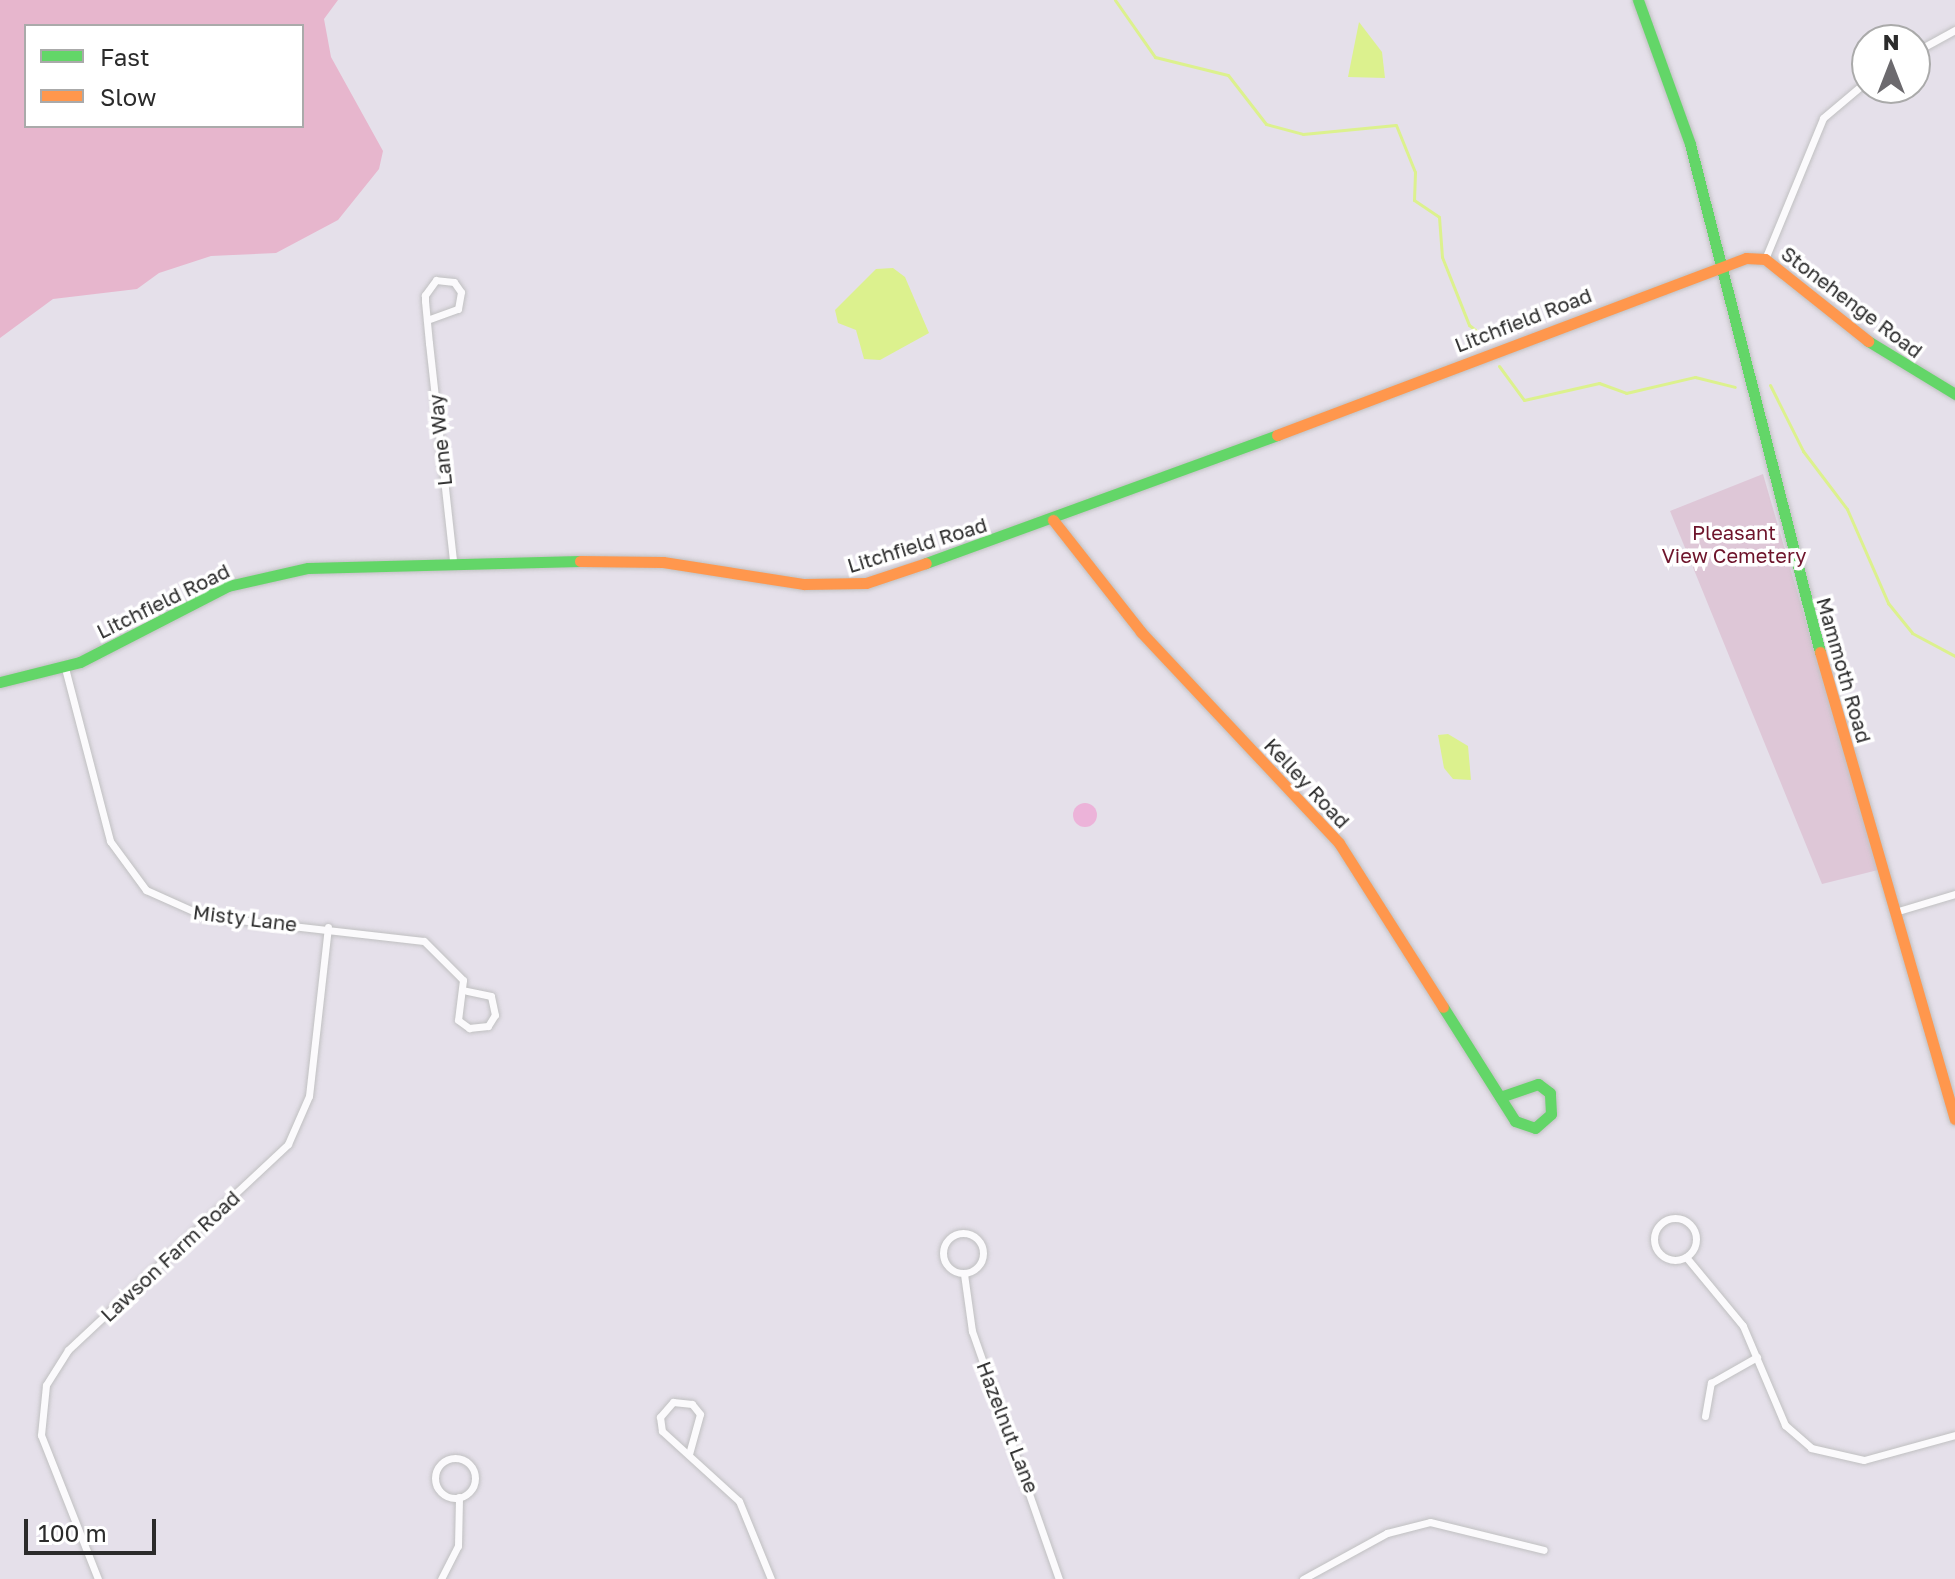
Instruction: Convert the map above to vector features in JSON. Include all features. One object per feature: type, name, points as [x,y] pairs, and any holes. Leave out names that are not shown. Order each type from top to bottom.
[{"type":"street","name":"Mammoth Road","points":[[1638,0],[1724,264],[1795,565],[1955,1119]]},
{"type":"street","points":[[1931,43],[1955,30]]},
{"type":"street","points":[[1765,259],[1823,118],[1851,94]]},
{"type":"street","name":"Stonehenge Road","points":[[1724,264],[1765,259],[1860,336],[1955,394]]},
{"type":"street","name":"Litchfield Road","points":[[0,682],[65,668],[247,579],[308,568],[453,559],[663,562],[845,586],[1053,520],[1724,264]]},
{"type":"street","name":"Lane Way","points":[[427,320],[458,309],[462,298],[454,282],[442,279],[427,289],[427,320],[453,559]]},
{"type":"street","name":"Kelley Road","points":[[1053,520],[1141,632],[1339,843],[1500,1097],[1520,1125],[1535,1128],[1551,1114],[1550,1093],[1538,1084],[1500,1097]]},
{"type":"street","name":"Misty Lane","points":[[65,668],[110,841],[130,875],[160,900],[193,913],[424,941],[448,958],[467,991],[491,996],[495,1015],[488,1026],[469,1028],[458,1020],[457,1001],[467,991]]},
{"type":"street","points":[[1895,912],[1955,894]]},
{"type":"street","name":"Lawson Farm Road","points":[[95,1578],[44,1445],[46,1385],[68,1350],[288,1144],[309,1096],[328,927]]},
{"type":"street","points":[[1664,1221],[1691,1225],[1696,1238],[1686,1257],[1667,1259],[1656,1250],[1653,1237],[1664,1221]]},
{"type":"street","name":"Hazelnut Lane","points":[[964,1274],[980,1265],[984,1253],[976,1237],[962,1233],[949,1238],[943,1258],[964,1274],[972,1331],[1059,1579]]},
{"type":"street","points":[[1686,1257],[1738,1319],[1785,1425],[1828,1456],[1864,1460],[1955,1435]]},
{"type":"street","points":[[1705,1416],[1711,1383],[1757,1357]]},
{"type":"street","points":[[689,1454],[700,1414],[692,1404],[673,1402],[660,1424],[689,1454],[739,1501],[771,1579]]},
{"type":"street","points":[[452,1458],[473,1471],[472,1487],[459,1497],[447,1496],[435,1482],[440,1464],[452,1458]]},
{"type":"street","points":[[441,1579],[458,1546],[459,1497]]},
{"type":"street","points":[[1303,1579],[1387,1533],[1430,1522],[1544,1550]]},
{"type":"shaded area","points":[[0,0],[338,0],[324,19],[331,57],[383,151],[379,169],[338,220],[276,253],[211,256],[159,273],[137,289],[53,299],[0,338]]},
{"type":"shaded area","points":[[1359,22],[1382,52],[1385,78],[1348,77]]},
{"type":"shaded area","points":[[893,268],[905,277],[929,333],[880,360],[864,359],[856,330],[838,323],[835,310],[876,269]]},
{"type":"shaded area","points":[[1448,734],[1468,746],[1471,780],[1453,779],[1444,768],[1438,735]]},
{"type":"shaded area","points":[[1085,803],[1093,807],[1097,815],[1093,823],[1085,827],[1077,823],[1073,815],[1077,807]]},
{"type":"green space","name":"Pleasant View Cemetery","points":[[1763,474],[1878,870],[1822,884],[1670,511]]},
{"type":"waterway","points":[[1115,0],[1155,57],[1228,75],[1266,124],[1303,134],[1396,125],[1415,172],[1414,200],[1439,217],[1442,257],[1469,325],[1488,340]]},
{"type":"waterway","points":[[1499,366],[1524,400],[1599,383],[1626,393],[1695,377],[1735,387]]},
{"type":"waterway","points":[[1770,385],[1803,451],[1847,509],[1888,603],[1912,633],[1955,656]]},
{"type":"traffic: fast","points":[[1638,0],[1690,144],[1820,652]]},
{"type":"traffic: fast","points":[[1868,341],[1955,394]]},
{"type":"traffic: fast","points":[[926,563],[1277,435]]},
{"type":"traffic: fast","points":[[0,682],[80,662],[228,586],[308,568],[580,561]]},
{"type":"traffic: fast","points":[[1443,1007],[1515,1121],[1535,1128],[1551,1114],[1550,1093],[1538,1084],[1500,1097]]},
{"type":"traffic: slow","points":[[1277,435],[1746,258],[1765,259],[1868,341]]},
{"type":"traffic: slow","points":[[1053,520],[1141,632],[1339,843],[1443,1007]]},
{"type":"traffic: slow","points":[[580,561],[663,562],[804,584],[866,583],[926,563]]},
{"type":"traffic: slow","points":[[1820,652],[1955,1119]]}]
